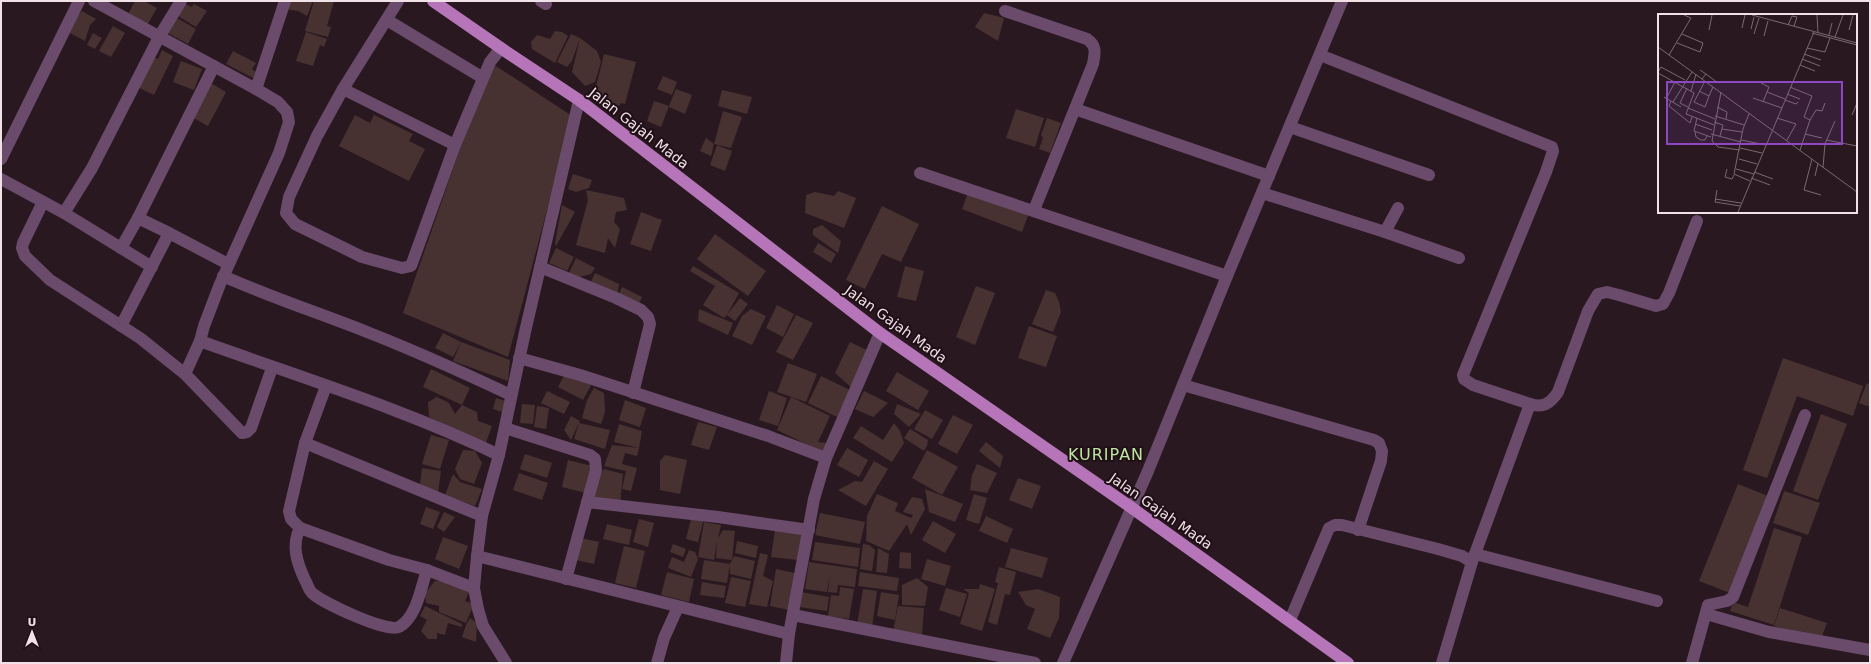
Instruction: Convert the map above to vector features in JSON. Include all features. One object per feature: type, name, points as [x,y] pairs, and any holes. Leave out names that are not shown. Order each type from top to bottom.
[{"type":"main road","name":"Jalan Gajah Mada","points":[[434,1],[579,100],[880,333],[1132,508],[1348,663]]},
{"type":"street","points":[[1,159],[79,1]]},
{"type":"street","points":[[94,1],[278,102],[287,112],[290,122],[279,153],[228,264],[208,315],[200,341],[185,374]]},
{"type":"street","points":[[64,213],[92,168],[158,36],[181,1]]},
{"type":"street","points":[[256,89],[284,1]]},
{"type":"street","points":[[398,1],[343,89],[318,136],[286,206],[288,218],[295,224],[362,257],[402,268],[411,266],[456,145],[483,78],[490,62],[501,48]]},
{"type":"street","points":[[1063,663],[1132,508],[1342,1]]},
{"type":"street","points":[[1004,11],[1087,39],[1093,43],[1095,48],[1093,64],[1034,210]]},
{"type":"street","points":[[387,20],[483,78]]},
{"type":"street","points":[[1320,55],[1552,147],[1553,151],[1546,172],[1464,375],[1464,379],[1473,385],[1530,404],[1544,406],[1553,399],[1558,392],[1588,311],[1598,294],[1607,292],[1656,306],[1663,304],[1697,221]]},
{"type":"street","points":[[121,248],[138,218],[214,66]]},
{"type":"street","points":[[343,89],[456,145]]},
{"type":"street","points":[[506,663],[483,626],[474,588],[482,516],[499,455],[519,358],[579,100]]},
{"type":"street","points":[[1075,109],[1269,176]]},
{"type":"street","points":[[1290,126],[1429,175]]},
{"type":"street","points":[[920,173],[1227,276]]},
{"type":"street","points":[[1,179],[64,213],[152,266]]},
{"type":"street","points":[[1262,192],[1459,258]]},
{"type":"street","points":[[43,202],[23,243],[22,248],[25,256],[50,280],[121,326],[185,374],[242,433],[251,428],[272,368]]},
{"type":"street","points":[[1385,232],[1398,208]]},
{"type":"street","points":[[138,218],[228,264]]},
{"type":"street","points":[[121,326],[169,233]]},
{"type":"street","points":[[540,267],[616,298],[641,310],[648,318],[650,324],[633,393]]},
{"type":"street","points":[[223,276],[312,312],[367,332],[511,395]]},
{"type":"street","points":[[786,663],[789,634],[814,499],[826,458],[880,333]]},
{"type":"street","points":[[200,341],[465,438],[499,455]]},
{"type":"street","points":[[519,358],[768,436],[826,458]]},
{"type":"street","points":[[1183,385],[1379,443],[1382,451],[1381,461],[1358,530]]},
{"type":"street","points":[[326,386],[304,443],[290,511],[291,519],[300,528],[389,560],[427,570],[474,588]]},
{"type":"street","points":[[1442,663],[1473,558],[1530,404]]},
{"type":"street","points":[[1692,663],[1709,605],[1727,601],[1733,597],[1805,415]]},
{"type":"street","points":[[505,428],[593,457],[597,463],[566,579]]},
{"type":"street","points":[[304,443],[482,516]]},
{"type":"street","points":[[587,502],[718,517],[809,530]]},
{"type":"street","points":[[1290,620],[1328,528],[1335,525],[1657,601]]},
{"type":"street","points":[[300,528],[296,543],[296,555],[299,568],[308,589],[324,602],[366,620],[392,628],[398,627],[405,622],[412,613],[427,570]]},
{"type":"street","points":[[477,556],[789,634]]},
{"type":"street","points":[[657,663],[664,638],[678,607]]},
{"type":"street","points":[[1706,614],[1769,632],[1867,650]]},
{"type":"street","points":[[793,615],[1035,663]]},
{"type":"building","points":[[135,1],[144,1],[157,8],[146,27],[127,16]]},
{"type":"building","points":[[288,1],[313,1],[307,16],[298,11],[285,9]]},
{"type":"building","points":[[314,1],[334,1],[327,26],[331,27],[328,37],[305,31]]},
{"type":"building","points":[[185,4],[192,7],[194,4],[207,11],[196,27],[178,16]]},
{"type":"building","points":[[82,11],[96,19],[90,25],[85,41],[70,33],[76,18]]},
{"type":"building","points":[[984,13],[1004,18],[998,41],[975,27]]},
{"type":"building","points":[[175,17],[196,29],[188,44],[166,32]]},
{"type":"building","points":[[113,26],[125,33],[111,57],[99,51]]},
{"type":"building","points":[[555,31],[562,32],[568,36],[555,63],[532,49],[531,42],[537,35],[550,39]]},
{"type":"building","points":[[306,32],[327,39],[324,47],[320,45],[313,66],[296,61]]},
{"type":"building","points":[[93,33],[102,38],[95,49],[87,45]]},
{"type":"building","points":[[571,34],[580,38],[572,61],[567,67],[557,62]]},
{"type":"building","points":[[580,38],[597,51],[601,62],[595,82],[585,86],[572,72]]},
{"type":"building","points":[[162,50],[173,56],[154,95],[135,86],[150,55],[158,59]]},
{"type":"building","points":[[233,51],[256,63],[252,69],[256,72],[253,78],[226,64]]},
{"type":"building","points":[[604,54],[636,62],[625,104],[621,103],[617,109],[613,104],[601,100],[596,87]]},
{"type":"building","points":[[181,61],[202,69],[194,90],[173,82]]},
{"type":"building","points":[[490,62],[572,116],[508,357],[403,313]]},
{"type":"building","points":[[663,76],[677,82],[672,95],[657,89]]},
{"type":"building","points":[[209,82],[226,92],[208,126],[190,116]]},
{"type":"building","points":[[676,89],[692,95],[685,114],[669,106]]},
{"type":"building","points":[[722,90],[752,97],[747,114],[718,106]]},
{"type":"building","points":[[654,101],[669,106],[661,127],[647,121]]},
{"type":"building","points":[[1016,109],[1044,118],[1035,147],[1006,138]]},
{"type":"building","points":[[723,111],[742,117],[731,148],[714,144]]},
{"type":"building","points":[[355,115],[370,123],[374,115],[413,134],[409,141],[425,149],[409,181],[339,146]]},
{"type":"building","points":[[1047,118],[1061,123],[1050,153],[1039,149],[1043,138],[1041,135]]},
{"type":"building","points":[[706,138],[714,144],[711,156],[700,151]]},
{"type":"building","points":[[717,145],[732,151],[725,171],[710,165]]},
{"type":"building","points":[[573,174],[592,180],[589,188],[576,192],[568,189]]},
{"type":"building","points":[[586,190],[624,198],[627,210],[616,212],[614,222],[620,229],[615,248],[608,238],[605,253],[576,245],[588,200]]},
{"type":"building","points":[[969,190],[1029,213],[1022,232],[962,209]]},
{"type":"building","points":[[838,191],[856,198],[844,228],[805,213],[806,195],[815,192],[834,196]]},
{"type":"building","points":[[562,205],[575,212],[556,246],[555,243]]},
{"type":"building","points":[[882,206],[919,224],[901,262],[882,254],[865,289],[846,280]]},
{"type":"building","points":[[641,212],[662,220],[651,251],[630,244]]},
{"type":"building","points":[[822,225],[841,241],[838,253],[813,235],[813,229]]},
{"type":"building","points":[[715,234],[766,271],[748,296],[697,259]]},
{"type":"building","points":[[818,243],[836,254],[831,263],[813,252]]},
{"type":"building","points":[[556,248],[574,257],[567,271],[549,263]]},
{"type":"building","points":[[576,258],[595,268],[591,274],[580,277],[568,275]]},
{"type":"building","points":[[693,266],[739,293],[724,318],[703,305],[715,286],[690,271]]},
{"type":"building","points":[[905,266],[924,271],[916,301],[897,297]]},
{"type":"building","points":[[595,273],[619,284],[617,296],[590,284]]},
{"type":"building","points":[[976,286],[995,293],[975,345],[956,337]]},
{"type":"building","points":[[622,287],[642,297],[638,306],[618,296]]},
{"type":"building","points":[[1046,290],[1055,293],[1061,312],[1053,332],[1032,324]]},
{"type":"building","points":[[740,298],[748,304],[735,321],[727,315]]},
{"type":"building","points":[[777,305],[794,314],[783,337],[766,328]]},
{"type":"building","points":[[699,309],[733,323],[728,335],[698,321]]},
{"type":"building","points":[[751,309],[766,316],[752,345],[732,336],[742,316]]},
{"type":"building","points":[[796,315],[813,323],[793,360],[776,352]]},
{"type":"building","points":[[1029,326],[1057,336],[1046,367],[1018,358]]},
{"type":"building","points":[[443,333],[461,342],[453,357],[435,348]]},
{"type":"building","points":[[461,342],[510,360],[508,381],[453,361]]},
{"type":"building","points":[[850,342],[871,352],[852,388],[835,373]]},
{"type":"building","points":[[1783,358],[1863,386],[1853,416],[1797,396],[1767,478],[1743,470]]},
{"type":"building","points":[[788,363],[817,374],[806,402],[777,392]]},
{"type":"building","points":[[431,369],[470,388],[462,405],[423,387]]},
{"type":"building","points":[[566,372],[591,385],[583,400],[558,387]]},
{"type":"building","points":[[897,372],[929,391],[918,410],[886,391]]},
{"type":"building","points":[[821,376],[850,390],[837,417],[808,403]]},
{"type":"building","points":[[1867,383],[1870,385],[1870,407],[1859,403]]},
{"type":"building","points":[[594,388],[604,393],[605,412],[601,424],[582,418],[587,400]]},
{"type":"building","points":[[547,391],[570,402],[564,414],[541,403]]},
{"type":"building","points":[[769,391],[787,398],[778,426],[759,420]]},
{"type":"building","points":[[864,391],[888,403],[873,417],[855,409]]},
{"type":"building","points":[[437,397],[449,403],[455,414],[462,405],[477,412],[478,421],[492,426],[485,445],[429,417],[428,402]]},
{"type":"building","points":[[791,397],[830,416],[818,442],[827,443],[822,452],[777,430]]},
{"type":"building","points":[[496,398],[506,401],[502,412],[493,409]]},
{"type":"building","points":[[625,400],[646,408],[640,427],[619,420]]},
{"type":"building","points":[[522,404],[535,405],[533,424],[520,423]]},
{"type":"building","points":[[897,404],[921,414],[909,427],[894,414]]},
{"type":"building","points":[[537,406],[549,408],[546,429],[534,427]]},
{"type":"building","points":[[925,410],[943,420],[932,439],[914,429]]},
{"type":"building","points":[[1821,414],[1847,424],[1818,500],[1793,491]]},
{"type":"building","points":[[953,415],[973,425],[957,454],[938,444]]},
{"type":"building","points":[[571,416],[580,421],[571,440],[564,430]]},
{"type":"building","points":[[698,422],[717,427],[709,450],[691,445]]},
{"type":"building","points":[[579,423],[610,430],[605,449],[574,439]]},
{"type":"building","points":[[894,423],[900,431],[904,443],[892,462],[853,438],[861,426],[883,440]]},
{"type":"building","points":[[619,424],[642,431],[639,448],[614,442]]},
{"type":"building","points":[[910,429],[928,440],[924,451],[904,438]]},
{"type":"building","points":[[431,435],[449,440],[440,469],[422,464]]},
{"type":"building","points":[[986,442],[1003,456],[1000,468],[979,451]]},
{"type":"building","points":[[612,445],[639,448],[637,456],[625,453],[622,464],[637,468],[631,491],[622,489],[626,471],[604,466]]},
{"type":"building","points":[[847,448],[868,460],[859,477],[837,465]]},
{"type":"building","points":[[463,450],[475,451],[482,463],[474,484],[460,479],[455,469]]},
{"type":"building","points":[[927,450],[958,467],[942,495],[912,478]]},
{"type":"building","points":[[525,454],[552,463],[547,478],[520,469]]},
{"type":"building","points":[[665,455],[687,460],[680,494],[660,490],[660,461]]},
{"type":"building","points":[[568,460],[592,466],[586,493],[562,487]]},
{"type":"building","points":[[874,461],[888,469],[866,506],[838,490],[855,481],[862,482]]},
{"type":"building","points":[[977,464],[997,473],[987,493],[970,490],[972,475]]},
{"type":"building","points":[[422,468],[441,471],[438,493],[420,484]]},
{"type":"building","points":[[604,469],[623,474],[620,505],[593,500],[598,476]]},
{"type":"building","points":[[519,473],[548,483],[542,500],[513,490]]},
{"type":"building","points":[[453,474],[460,482],[482,489],[475,506],[445,495]]},
{"type":"building","points":[[1018,478],[1041,486],[1032,509],[1009,500]]},
{"type":"building","points":[[1738,484],[1768,496],[1730,593],[1699,581]]},
{"type":"building","points":[[925,489],[963,504],[955,522],[929,512]]},
{"type":"building","points":[[1784,491],[1820,503],[1808,535],[1773,523]]},
{"type":"building","points":[[877,494],[898,503],[895,511],[911,518],[913,515],[903,512],[912,497],[922,499],[925,509],[911,535],[907,524],[889,551],[866,541],[867,516]]},
{"type":"building","points":[[974,494],[987,498],[979,524],[966,520]]},
{"type":"building","points":[[426,507],[440,512],[433,529],[420,524]]},
{"type":"building","points":[[444,512],[455,517],[444,532],[437,527]]},
{"type":"building","points":[[820,513],[865,522],[860,544],[815,535]]},
{"type":"building","points":[[692,515],[704,518],[698,542],[686,539]]},
{"type":"building","points":[[986,516],[1013,529],[1007,543],[979,531]]},
{"type":"building","points":[[639,519],[654,523],[648,547],[633,542]]},
{"type":"building","points":[[933,521],[956,534],[945,553],[922,540]]},
{"type":"building","points":[[704,522],[721,525],[718,538],[723,530],[735,531],[732,560],[716,558],[717,541],[714,560],[698,557]]},
{"type":"building","points":[[607,524],[632,530],[629,545],[603,539]]},
{"type":"building","points":[[1774,528],[1802,537],[1774,625],[1730,611],[1733,602],[1748,607]]},
{"type":"building","points":[[775,530],[802,534],[798,560],[771,557]]},
{"type":"building","points":[[443,537],[468,546],[459,569],[435,559]]},
{"type":"building","points":[[581,538],[599,542],[594,564],[576,560]]},
{"type":"building","points":[[737,541],[758,546],[756,558],[735,553]]},
{"type":"building","points":[[815,542],[860,548],[858,567],[812,560]]},
{"type":"building","points":[[673,544],[686,549],[683,557],[670,552]]},
{"type":"building","points":[[863,544],[869,545],[875,550],[872,571],[860,569]]},
{"type":"building","points":[[624,546],[645,551],[636,588],[615,583]]},
{"type":"building","points":[[878,548],[889,554],[887,573],[876,572]]},
{"type":"building","points":[[1011,548],[1048,558],[1042,578],[1005,567]]},
{"type":"building","points":[[689,550],[695,552],[698,559],[691,577],[668,568],[672,557],[684,562]]},
{"type":"building","points":[[900,552],[911,553],[911,569],[899,568]]},
{"type":"building","points":[[760,553],[768,555],[763,576],[773,581],[767,607],[749,604]]},
{"type":"building","points":[[734,556],[755,561],[751,579],[730,574],[730,564]]},
{"type":"building","points":[[927,559],[951,566],[945,586],[921,579]]},
{"type":"building","points":[[704,560],[730,564],[727,583],[701,579]]},
{"type":"building","points":[[809,562],[857,569],[855,587],[838,585],[837,593],[828,592],[830,575],[827,592],[805,589]]},
{"type":"building","points":[[999,567],[1016,572],[1010,595],[1005,594],[997,625],[988,622],[998,583],[995,582]]},
{"type":"building","points":[[776,569],[795,573],[789,610],[770,606]]},
{"type":"building","points":[[667,572],[694,579],[689,602],[661,595]]},
{"type":"building","points":[[860,572],[899,578],[897,591],[858,586]]},
{"type":"building","points":[[731,577],[751,581],[745,607],[725,603]]},
{"type":"building","points":[[917,578],[928,587],[925,606],[902,605],[902,585]]},
{"type":"building","points":[[435,581],[440,581],[469,592],[465,601],[474,604],[466,623],[439,612],[439,606],[426,603],[425,593]]},
{"type":"building","points":[[702,582],[726,586],[724,598],[700,595]]},
{"type":"building","points":[[980,584],[995,589],[982,631],[960,624],[969,593],[963,589],[979,589]]},
{"type":"building","points":[[840,587],[854,589],[849,619],[828,616],[831,595],[839,596]]},
{"type":"building","points":[[946,588],[967,594],[960,617],[939,610]]},
{"type":"building","points":[[863,589],[877,591],[872,627],[857,625]]},
{"type":"building","points":[[1038,589],[1060,597],[1059,618],[1050,638],[1027,629],[1035,609],[1026,605],[1018,592]]},
{"type":"building","points":[[801,592],[829,597],[827,611],[799,607]]},
{"type":"building","points":[[881,592],[899,595],[895,620],[877,616]]},
{"type":"building","points":[[425,606],[462,624],[462,627],[448,623],[445,635],[437,633],[437,639],[428,639],[421,631],[427,620],[420,616]]},
{"type":"building","points":[[898,606],[924,608],[922,635],[893,632]]},
{"type":"building","points":[[1780,608],[1827,623],[1820,641],[1774,626]]},
{"type":"building","points":[[470,618],[477,623],[476,642],[462,637]]},
{"type":"district","name":"KURIPAN","points":[[1106,454]]}]
